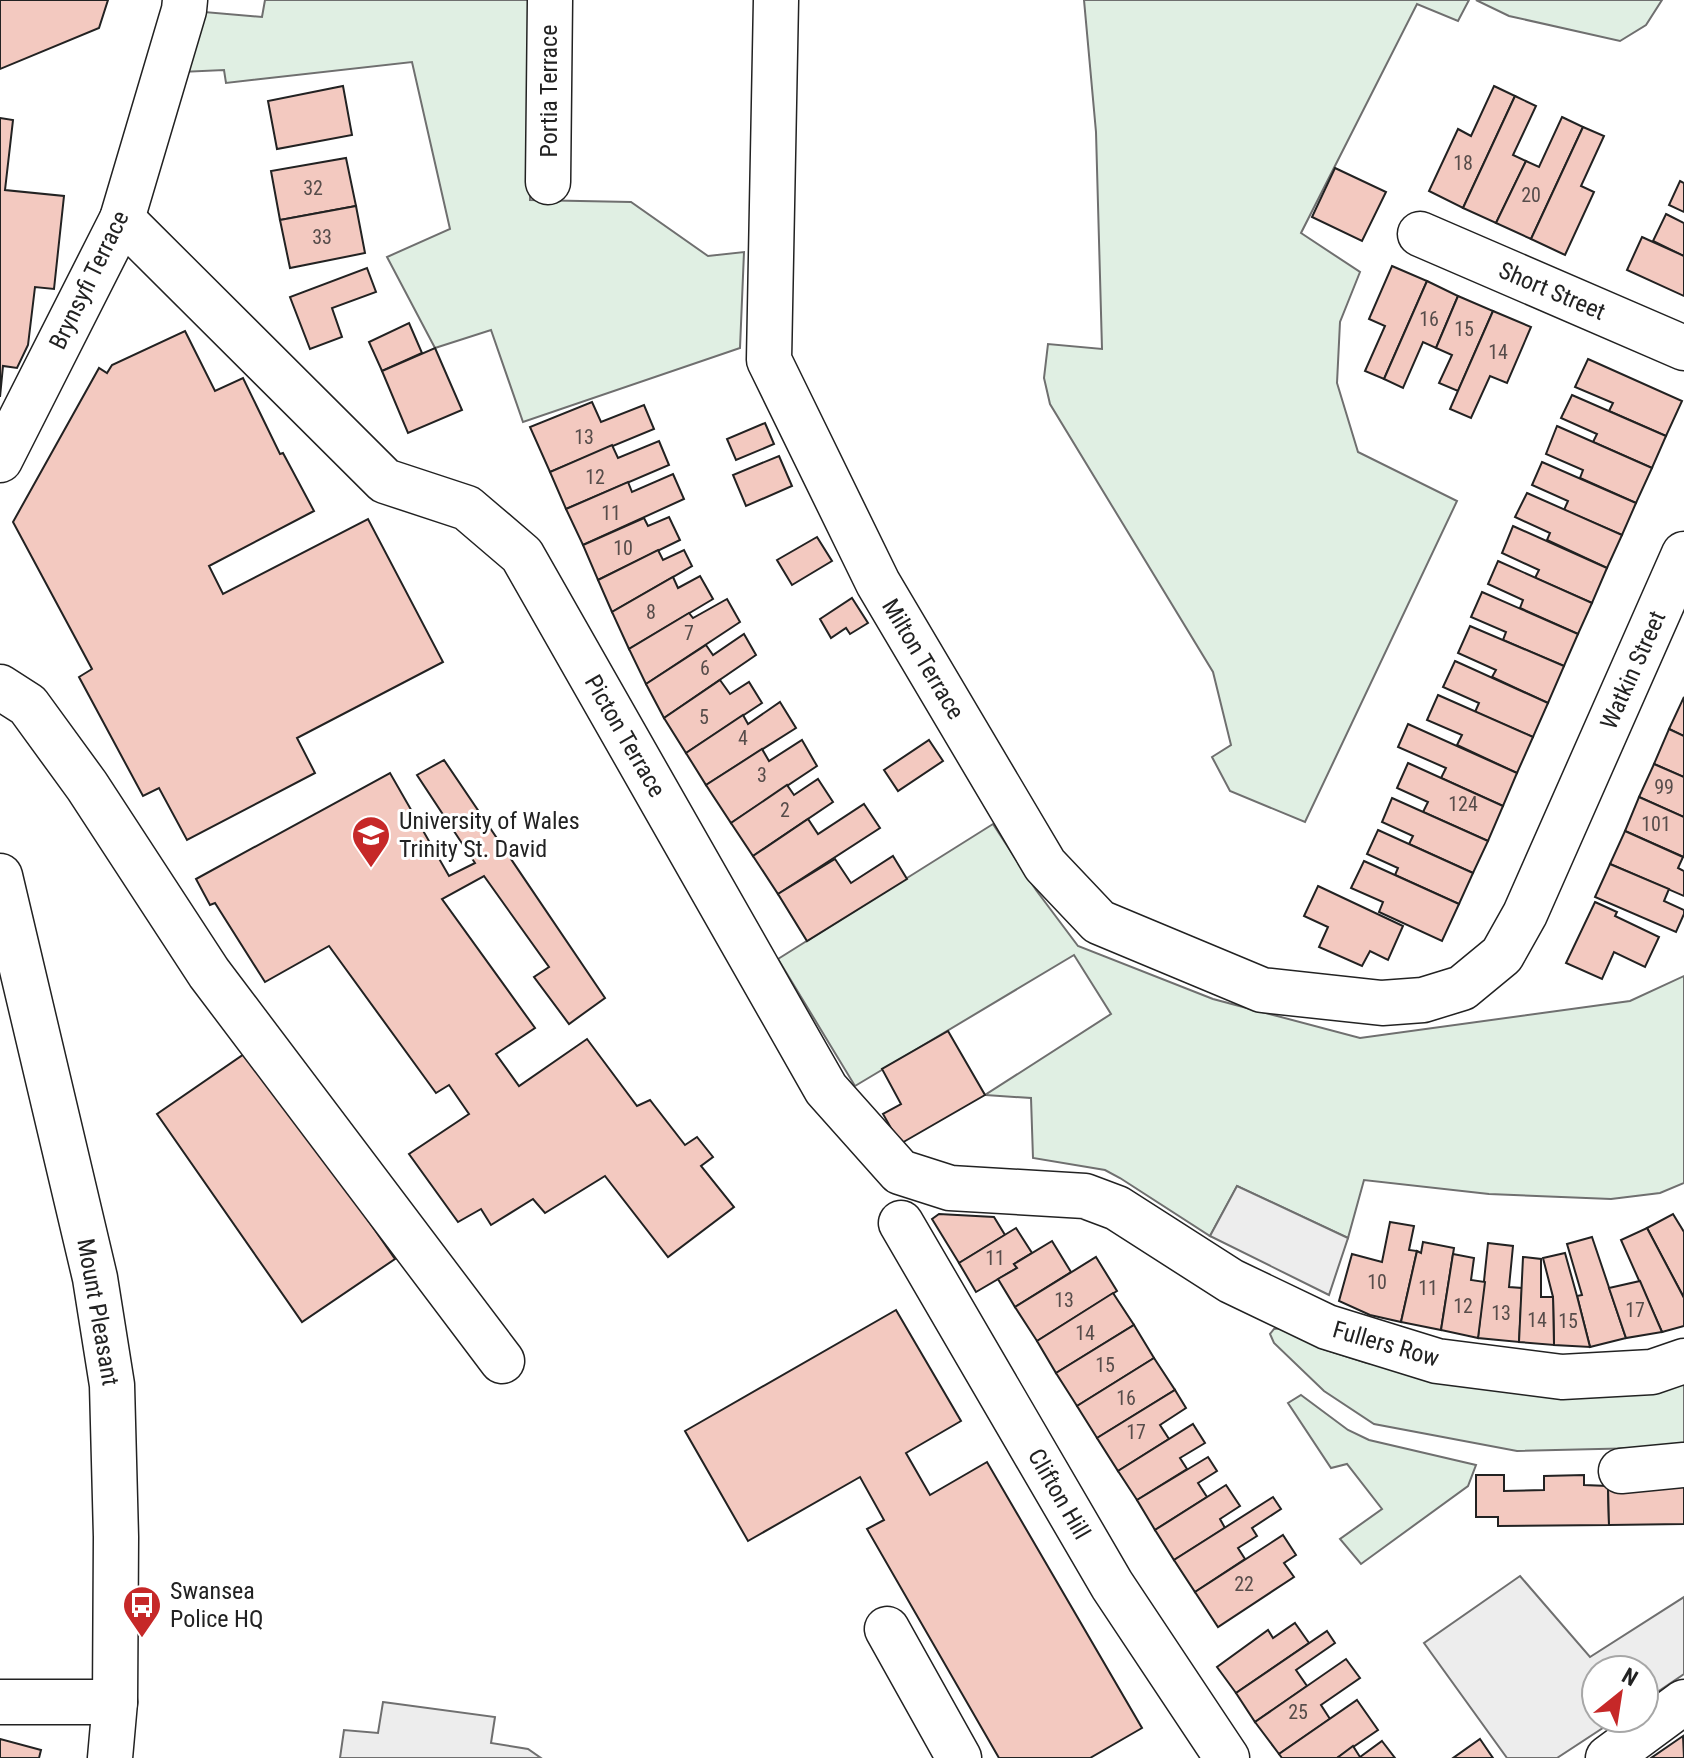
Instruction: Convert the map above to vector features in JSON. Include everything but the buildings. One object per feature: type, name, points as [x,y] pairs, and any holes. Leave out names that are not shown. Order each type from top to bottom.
[{"type":"street","name":"Brynsyfi Terrace","points":[[0,460],[122,219],[185,0]]},
{"type":"street","name":"Portia Terrace","points":[[548,182],[550,0]]},
{"type":"street","name":"Milton Terrace","points":[[776,0],[769,360],[878,583],[1045,865],[1099,922],[1262,990],[1382,1003],[1423,1000],[1462,988]]},
{"type":"street","name":"Picton Terrace","points":[[122,219],[385,481],[467,508],[522,555],[826,1089],[900,1172],[950,1188],[1085,1196],[1117,1208]]},
{"type":"street","name":"Short Street","points":[[1420,234],[1684,348]]},
{"type":"street","name":"Watkin Street","points":[[1462,988],[1502,955],[1525,914],[1684,554]]},
{"type":"street","points":[[0,687],[28,705],[87,786],[209,973],[502,1361]]},
{"type":"street","name":"Mount Pleasant","points":[[0,876],[95,1278],[112,1385],[116,1537],[115,1702],[110,1758]]},
{"type":"street","name":"Fullers Row","points":[[1117,1208],[1231,1281],[1272,1301],[1327,1327],[1437,1361],[1562,1377],[1652,1372],[1684,1361]]},
{"type":"street","name":"Clifton Hill","points":[[901,1223],[1112,1585],[1227,1758]]},
{"type":"street","points":[[1621,1471],[1684,1465]]},
{"type":"street","points":[[887,1629],[959,1758]]},
{"type":"street","points":[[0,1702],[115,1702]]},
{"type":"street","points":[[1608,1758],[1684,1702]]},
{"type":"green space","points":[[265,0],[533,0],[530,200],[631,202],[708,256],[744,252],[740,348],[523,422],[491,330],[435,348],[387,257],[450,229],[412,62],[226,83],[224,70],[181,72],[193,11],[262,17]]},
{"type":"green space","points":[[1084,0],[1469,0],[1458,21],[1417,4],[1301,233],[1360,272],[1340,322],[1337,383],[1358,452],[1457,501],[1305,822],[1230,791],[1212,757],[1231,745],[1213,672],[1050,404],[1044,378],[1048,344],[1102,349],[1096,132]]},
{"type":"green space","points":[[1476,0],[1662,0],[1646,25],[1620,41],[1509,16]]},
{"type":"green space","points":[[993,824],[1036,890],[1078,946],[1213,999],[1360,1038],[1630,1001],[1684,976],[1684,1183],[1660,1193],[1611,1199],[1489,1194],[1364,1180],[1348,1238],[1237,1186],[1210,1236],[1105,1170],[1033,1158],[1031,1098],[985,1095],[1111,1014],[1074,955],[855,1086],[778,959]]},
{"type":"green space","points":[[1283,1328],[1320,1348],[1367,1363],[1439,1376],[1684,1384],[1684,1447],[1517,1451],[1374,1424],[1324,1391],[1274,1343],[1270,1334],[1274,1329]]},
{"type":"green space","points":[[1301,1395],[1348,1430],[1369,1440],[1476,1465],[1468,1486],[1361,1564],[1340,1539],[1382,1509],[1347,1464],[1331,1468],[1288,1403]]},
{"type":"shaded area","points":[[1237,1186],[1348,1238],[1329,1295],[1210,1236]]},
{"type":"shaded area","points":[[1520,1576],[1587,1654],[1580,1654],[1580,1734],[1594,1734],[1557,1758],[1507,1758],[1424,1643]]},
{"type":"shaded area","points":[[1684,1597],[1684,1674],[1660,1690],[1660,1654],[1595,1654]]},
{"type":"shaded area","points":[[383,1702],[495,1717],[491,1743],[528,1749],[541,1758],[340,1758],[344,1730],[378,1733]]},
{"type":"place","name":"University of Wales Trinity St. David","points":[[371,869]]},
{"type":"place","name":"Swansea Police HQ","points":[[142,1639]]}]
